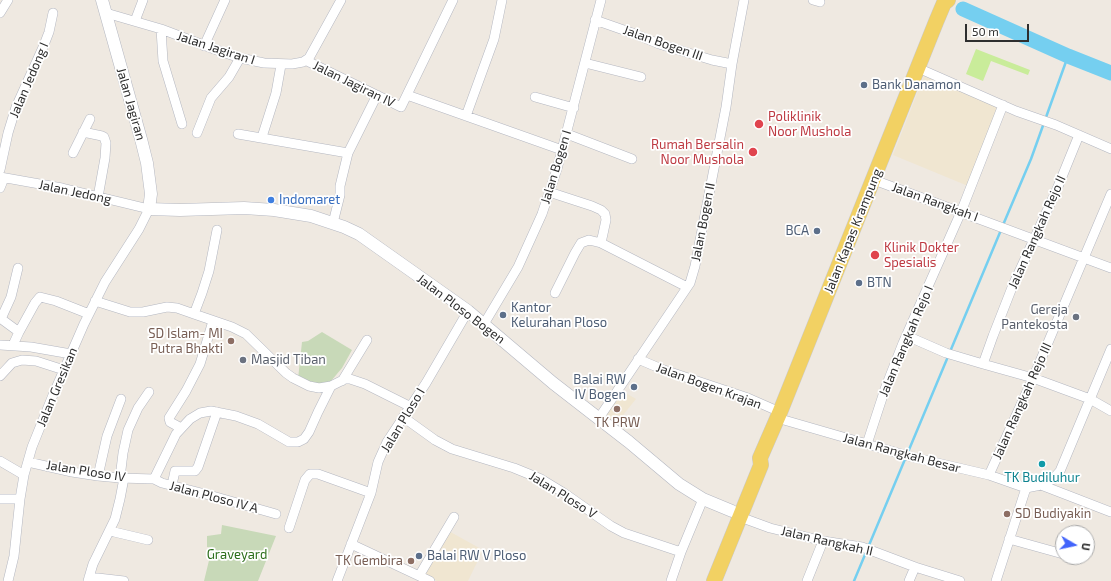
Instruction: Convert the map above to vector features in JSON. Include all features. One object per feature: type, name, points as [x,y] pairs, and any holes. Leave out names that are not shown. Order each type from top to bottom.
[{"type":"main road","name":"Jalan Kapas Krampung","points":[[714,581],[754,461],[760,458],[779,415],[945,1]]},
{"type":"main road","name":"Jalan Kapas Krampung","points":[[704,581],[736,514]]},
{"type":"street","points":[[0,13],[8,0]]},
{"type":"street","name":"Jalan Jagiran","points":[[102,0],[142,140],[151,194],[150,209]]},
{"type":"street","points":[[136,21],[143,0]]},
{"type":"street","points":[[204,46],[225,0]]},
{"type":"street","points":[[307,61],[312,55],[341,0]]},
{"type":"street","points":[[453,0],[407,95],[562,150]]},
{"type":"street","points":[[466,116],[494,39],[502,0]]},
{"type":"street","name":"Jalan Bogen I","points":[[484,324],[509,284],[529,245],[549,192],[567,134],[601,0]]},
{"type":"street","name":"Jalan Bogen II","points":[[599,418],[687,288],[695,266],[726,108],[732,64],[744,0]]},
{"type":"street","name":"Jalan Jedong I","points":[[0,188],[8,133],[16,107],[44,45],[53,13]]},
{"type":"street","name":"Jalan Jagiran I","points":[[106,13],[161,29],[240,58],[264,63],[281,64],[307,61]]},
{"type":"street","name":"Jalan Bogen III","points":[[595,20],[659,44],[712,60],[732,64]]},
{"type":"street","points":[[161,29],[163,62],[182,124]]},
{"type":"street","points":[[197,133],[211,98],[227,79],[240,58]]},
{"type":"street","name":"Jalan Jagiran IV","points":[[307,61],[400,107],[407,95]]},
{"type":"street","points":[[585,63],[641,77]]},
{"type":"street","points":[[262,137],[278,85],[281,64]]},
{"type":"street","points":[[918,68],[1003,105],[1056,125],[1111,149]]},
{"type":"street","points":[[333,223],[348,153],[378,95]]},
{"type":"street","points":[[535,96],[574,108]]},
{"type":"street","name":"Jalan Rangkah Rejo I","points":[[867,444],[884,389],[961,212],[1003,105]]},
{"type":"street","points":[[73,153],[90,119]]},
{"type":"street","points":[[83,132],[102,136],[104,137],[106,143],[98,197]]},
{"type":"street","points":[[238,134],[348,153]]},
{"type":"street","points":[[567,134],[632,159]]},
{"type":"street","name":"Jalan Rangkah Rejo II","points":[[984,364],[992,336],[1057,189],[1078,135]]},
{"type":"street","name":"Jalan Jedong","points":[[1,175],[150,209]]},
{"type":"street","name":"Jalan Rangkah I","points":[[874,180],[1034,239]]},
{"type":"street","points":[[549,192],[592,206],[604,213],[606,220],[601,243]]},
{"type":"street","name":"Jalan Rangkah Rejo III","points":[[989,475],[1033,378],[1111,194]]},
{"type":"street","name":"Jalan Ploso Bogen","points":[[150,209],[180,210],[244,208],[274,210],[303,215],[333,223],[359,234],[468,311],[553,383],[629,442],[669,476],[703,499],[736,514]]},
{"type":"street","name":"Jalan Gresikan","points":[[8,581],[14,556],[24,475],[45,414],[95,301],[150,209]]},
{"type":"street","points":[[194,314],[211,263],[217,230]]},
{"type":"street","points":[[1034,239],[1111,268]]},
{"type":"street","points":[[555,293],[581,243],[589,240],[601,243],[687,288]]},
{"type":"street","points":[[18,268],[11,298],[1,319],[18,332]]},
{"type":"street","points":[[13,345],[18,332],[35,303],[41,297],[56,301],[89,314]]},
{"type":"street","points":[[95,301],[130,312],[143,312],[167,307],[177,308],[232,327],[246,334],[286,373],[301,383],[314,388],[331,386],[345,379],[350,379],[365,384],[410,407]]},
{"type":"street","name":"Jalan Ploso I","points":[[337,581],[370,493],[381,456],[387,442],[426,383],[468,311]]},
{"type":"street","points":[[181,428],[170,422],[169,418],[186,391],[200,364],[213,321]]},
{"type":"street","points":[[907,336],[950,354],[1033,378],[1090,399],[1111,410]]},
{"type":"street","points":[[342,381],[366,340]]},
{"type":"street","points":[[0,345],[13,345],[71,354]]},
{"type":"street","points":[[996,581],[1026,488],[1041,485],[1052,480],[1060,471],[1111,350]]},
{"type":"street","name":"Jalan Bogen Krajan","points":[[638,359],[664,370],[748,398],[779,415]]},
{"type":"street","points":[[0,376],[12,363],[22,360],[36,361],[64,370]]},
{"type":"street","points":[[154,479],[174,438],[181,428],[200,413],[207,411],[236,416],[253,422],[284,440],[293,443],[298,442],[304,439],[309,432],[331,386]]},
{"type":"street","points":[[124,581],[89,579],[94,561],[110,531],[117,512],[122,478],[123,453],[128,430],[138,408],[149,392]]},
{"type":"street","points":[[98,476],[108,436],[121,399]]},
{"type":"street","points":[[172,485],[176,471],[195,471],[198,467],[217,412]]},
{"type":"street","name":"Jalan Rangkah Besar","points":[[779,415],[867,444],[912,457],[989,475],[1026,488]]},
{"type":"street","name":"Jalan Ploso V","points":[[403,417],[435,440],[452,449],[514,468],[541,479],[611,526],[624,533],[681,552]]},
{"type":"street","points":[[0,461],[24,475]]},
{"type":"street","name":"Jalan Ploso IV","points":[[28,462],[98,476],[154,479]]},
{"type":"street","points":[[288,528],[305,480],[310,474],[318,474],[370,493]]},
{"type":"street","name":"Jalan Ploso IV A","points":[[154,479],[162,484],[172,485],[276,514]]},
{"type":"street","points":[[1041,485],[1111,512]]},
{"type":"street","points":[[0,499],[20,499]]},
{"type":"street","points":[[671,581],[681,552],[703,499]]},
{"type":"street","name":"Jalan Rangkah II","points":[[736,514],[770,528],[823,541],[862,546],[915,567],[960,581]]},
{"type":"street","points":[[420,576],[454,518]]},
{"type":"street","points":[[110,531],[148,540]]},
{"type":"street","points":[[1009,539],[1055,552]]},
{"type":"street","points":[[807,581],[823,541]]},
{"type":"street","points":[[350,544],[430,581]]},
{"type":"street","points":[[909,581],[915,567]]},
{"type":"shaded area","points":[[924,76],[1000,107],[968,186],[893,155]]},
{"type":"shaded area","name":"TK PRW","points":[[619,389],[636,399],[615,425],[601,415]]},
{"type":"shaded area","points":[[445,529],[483,550],[468,581],[437,581],[420,572]]},
{"type":"green space","points":[[976,49],[1030,70],[1028,75],[991,61],[983,81],[966,74]]},
{"type":"green space","points":[[322,332],[352,350],[342,368],[331,381],[322,385],[298,379],[302,342],[308,341]]},
{"type":"green space","name":"Graveyard","points":[[222,525],[276,536],[258,581],[204,581],[212,548],[207,547],[207,536],[221,534]]},
{"type":"waterway","points":[[963,9],[1068,56],[1111,73]]},
{"type":"waterway","points":[[1003,225],[1031,159],[1068,56]]},
{"type":"waterway","points":[[854,581],[1001,230]]},
{"type":"place","name":"Bank Danamon","points":[[864,85]]},
{"type":"place","name":"Poliklinik Noor Mushola","points":[[759,124]]},
{"type":"place","name":"Rumah Bersalin Noor Mushola","points":[[753,152]]},
{"type":"place","name":"Indomaret","points":[[271,200]]},
{"type":"place","name":"BCA","points":[[817,231]]},
{"type":"place","name":"Klinik Dokter Spesialis","points":[[875,255]]},
{"type":"place","name":"BTN","points":[[859,283]]},
{"type":"place","name":"Kantor Kelurahan Ploso","points":[[503,315]]},
{"type":"place","name":"Gereja Pantekosta","points":[[1076,317]]},
{"type":"place","name":"SD Islam- MI Putra Bhakti","points":[[231,341]]},
{"type":"place","name":"Masjid Tiban","points":[[243,360]]},
{"type":"place","name":"Balai RW IV Bogen","points":[[634,387]]},
{"type":"place","name":"TK PRW","points":[[617,409]]},
{"type":"place","name":"TK Budiluhur","points":[[1042,464]]},
{"type":"place","name":"SD Budiyakin","points":[[1007,514]]},
{"type":"place","name":"Balai RW V Ploso","points":[[419,556]]},
{"type":"place","name":"TK Gembira","points":[[411,561]]}]
